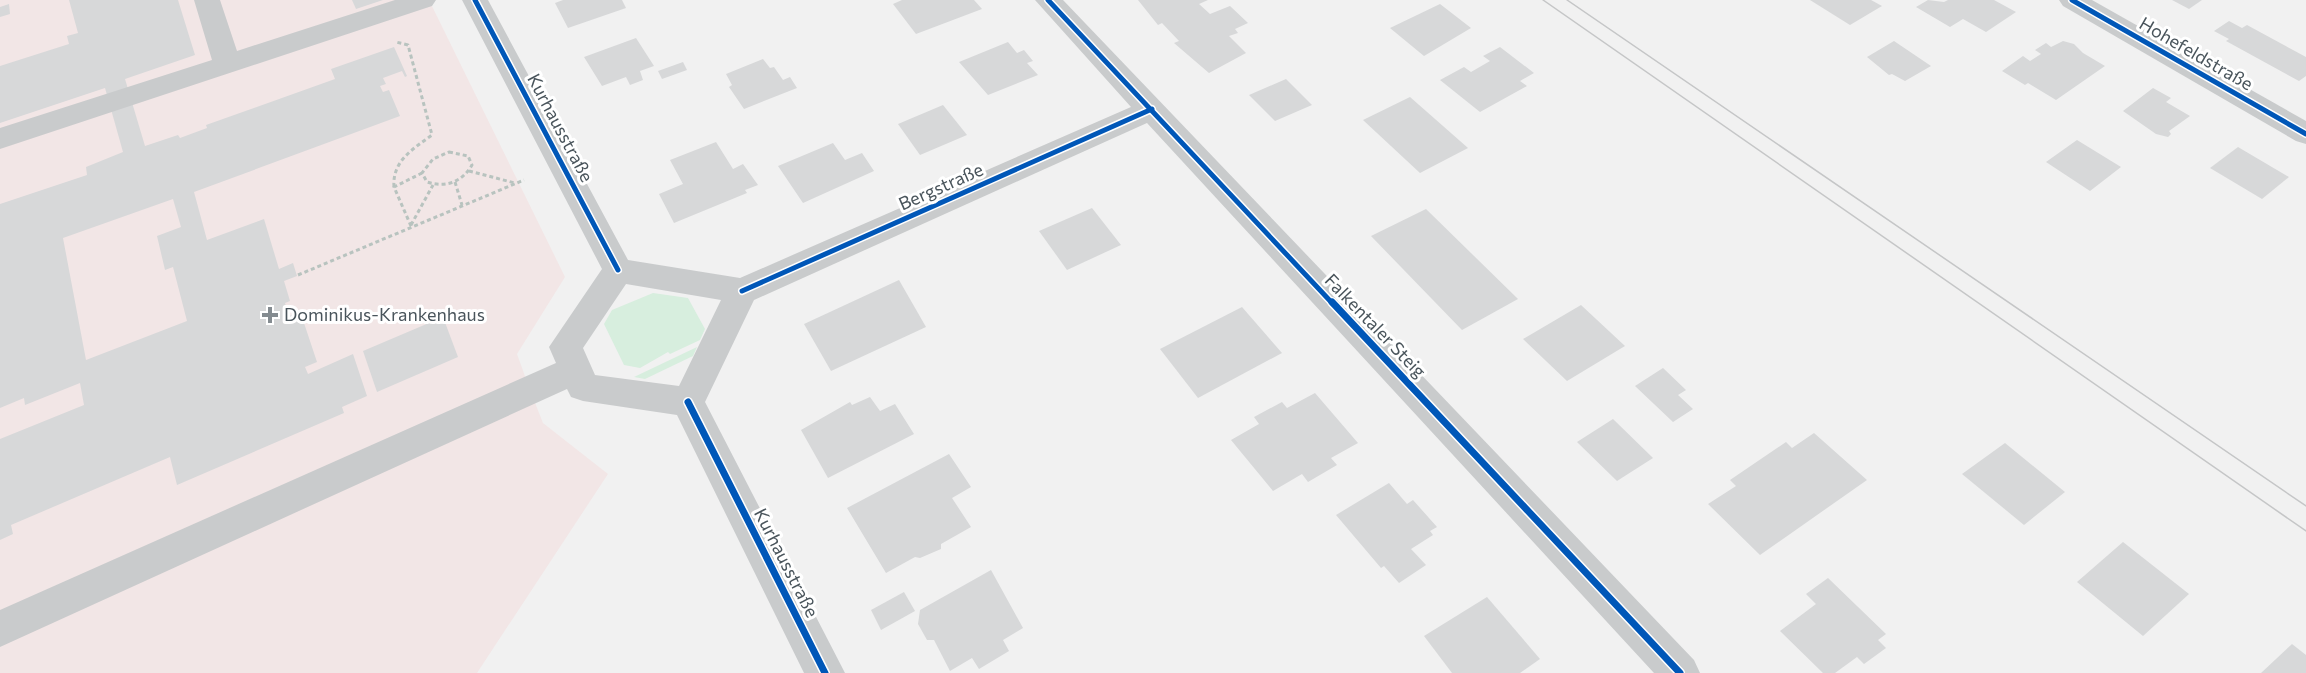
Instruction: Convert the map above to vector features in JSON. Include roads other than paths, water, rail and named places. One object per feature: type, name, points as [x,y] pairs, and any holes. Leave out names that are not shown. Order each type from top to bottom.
[{"type":"street","points":[[207,0],[227,64]]},
{"type":"street","points":[[0,139],[423,0]]},
{"type":"street","name":"Kurhausstraße","points":[[476,0],[618,270]]},
{"type":"street","name":"Falkentaler Steig","points":[[1048,0],[1152,109],[1268,237],[1680,673]]},
{"type":"street","name":"Hohefeldstraße","points":[[2072,0],[2306,134]]},
{"type":"street","name":"Bergstraße","points":[[742,291],[1152,109]]},
{"type":"street","points":[[618,270],[742,291],[688,402],[582,387],[566,347],[618,270]]},
{"type":"street","points":[[0,629],[575,370]]},
{"type":"street","name":"Kurhausstraße","points":[[688,402],[825,673]]},
{"type":"tram line","points":[[1543,0],[2306,531]]},
{"type":"tram line","points":[[1567,0],[2306,506]]},
{"type":"place","name":"Dominikus-Krankenhaus","points":[[270,315]]}]
